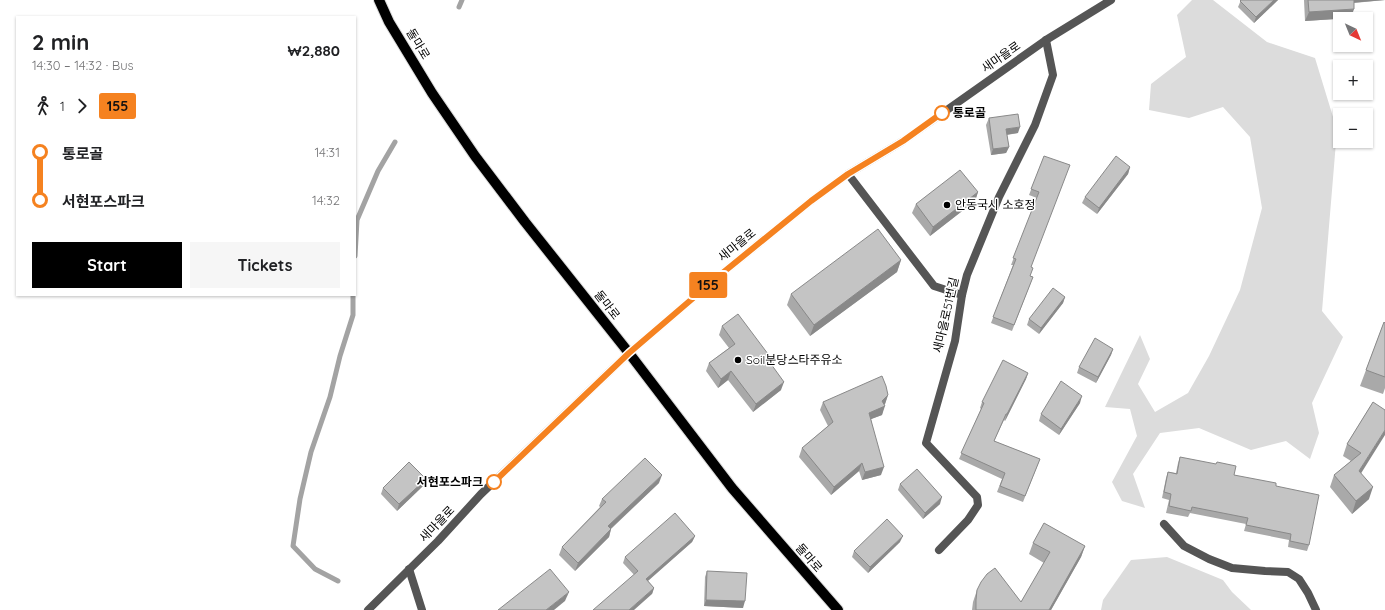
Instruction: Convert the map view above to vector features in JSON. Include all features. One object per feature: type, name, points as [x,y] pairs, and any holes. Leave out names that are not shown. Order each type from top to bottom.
[{"type":"main road","name":"돌마로","points":[[379,0],[392,27],[432,93],[524,222],[629,353],[732,488],[838,610]]},
{"type":"street","name":"새마을로","points":[[368,610],[438,541],[481,494],[629,353],[726,270],[811,201],[848,174],[903,141],[1046,40],[1111,0]]},
{"type":"street","name":"새마을로51번길","points":[[939,550],[968,520],[978,505],[977,497],[926,443],[955,340],[962,295],[967,275],[999,197],[1035,125],[1053,75],[1046,40]]},
{"type":"street","points":[[848,174],[934,286],[962,295]]},
{"type":"street","points":[[1164,524],[1184,546],[1209,559],[1232,568],[1288,572],[1299,579],[1316,610]]},
{"type":"street","points":[[409,569],[422,610]]},
{"type":"shaded area","points":[[1192,0],[1213,0],[1267,42],[1315,58],[1333,117],[1333,148],[1336,148],[1322,311],[1343,337],[1312,403],[1319,433],[1310,459],[1286,441],[1251,450],[1199,428],[1160,433],[1133,474],[1145,508],[1122,501],[1112,482],[1137,436],[1130,409],[1105,407],[1140,335],[1150,359],[1138,384],[1155,412],[1188,393],[1209,356],[1240,290],[1262,208],[1250,137],[1223,107],[1189,118],[1149,110],[1151,84],[1186,57],[1177,15]]},
{"type":"shaded area","points":[[1167,557],[1223,580],[1232,592],[1251,610],[1101,610],[1103,600],[1131,560]]},
{"type":"building","points":[[1274,0],[1256,17],[1240,1]]},
{"type":"building","points":[[1308,0],[1354,0],[1354,9],[1309,12]]},
{"type":"building","points":[[1018,114],[1020,127],[1006,129],[1009,147],[993,149],[989,118]]},
{"type":"building","points":[[1044,156],[1070,165],[1031,267],[1033,268],[1030,276],[1033,277],[1014,325],[993,317],[1016,259],[1013,258],[1039,192],[1031,189]]},
{"type":"building","points":[[1116,156],[1130,167],[1099,208],[1085,197]]},
{"type":"building","points":[[960,170],[978,192],[933,227],[916,204]]},
{"type":"building","points":[[878,229],[901,260],[814,325],[791,294]]},
{"type":"building","points":[[1053,288],[1065,297],[1041,328],[1029,319]]},
{"type":"building","points":[[738,314],[774,362],[771,364],[784,382],[756,404],[731,371],[721,379],[709,363],[735,344],[722,326]]},
{"type":"building","points":[[1384,322],[1385,323],[1385,377],[1366,370]]},
{"type":"building","points":[[1095,338],[1113,349],[1098,377],[1079,367]]},
{"type":"building","points":[[1003,360],[1028,373],[1006,414],[994,441],[1040,459],[1025,496],[1000,486],[1005,473],[961,453],[984,403],[982,402]]},
{"type":"building","points":[[882,376],[888,395],[882,401],[885,406],[869,413],[884,467],[865,472],[862,463],[834,487],[802,448],[833,422],[823,402]]},
{"type":"building","points":[[1061,381],[1082,396],[1061,429],[1041,414]]},
{"type":"building","points":[[1373,402],[1385,410],[1385,430],[1359,471],[1373,487],[1356,501],[1334,475],[1361,453],[1347,444]]},
{"type":"building","points":[[1180,457],[1236,466],[1234,475],[1276,483],[1276,486],[1319,495],[1309,545],[1290,541],[1291,534],[1246,525],[1248,518],[1192,507],[1191,511],[1169,506],[1171,494],[1164,492],[1168,472],[1177,474]]},
{"type":"building","points":[[645,458],[662,475],[608,526],[611,529],[578,563],[562,547],[606,502],[602,499]]},
{"type":"building","points":[[409,462],[426,479],[399,504],[383,488]]},
{"type":"building","points":[[917,469],[942,497],[925,513],[900,484]]},
{"type":"building","points":[[675,513],[695,536],[646,579],[654,588],[629,610],[593,610],[638,571],[625,557]]},
{"type":"building","points":[[887,519],[903,536],[870,567],[854,551]]},
{"type":"building","points":[[1044,523],[1085,546],[1049,610],[976,610],[977,590],[987,574],[995,568],[1021,602],[1050,552],[1033,543]]},
{"type":"building","points":[[550,569],[569,592],[546,610],[498,610]]},
{"type":"building","points":[[707,571],[747,573],[745,601],[706,600]]},
{"type":"waterway","points":[[459,7],[462,0]]},
{"type":"waterway","points":[[356,238],[357,220],[378,171],[395,142]]},
{"type":"waterway","points":[[338,581],[315,569],[293,546],[300,499],[311,452],[330,397],[340,356],[353,315],[353,296]]},
{"type":"bus line","name":"155","points":[[494,482],[629,353],[720,275],[811,201],[848,174],[903,141],[942,113]]},
{"type":"place","name":"통로골","points":[[942,113]]},
{"type":"place","name":"안동국시 소호정","points":[[947,205]]},
{"type":"place","name":"Soil분당스타주유소","points":[[738,360]]},
{"type":"place","name":"서현포스파크","points":[[494,482]]}]
